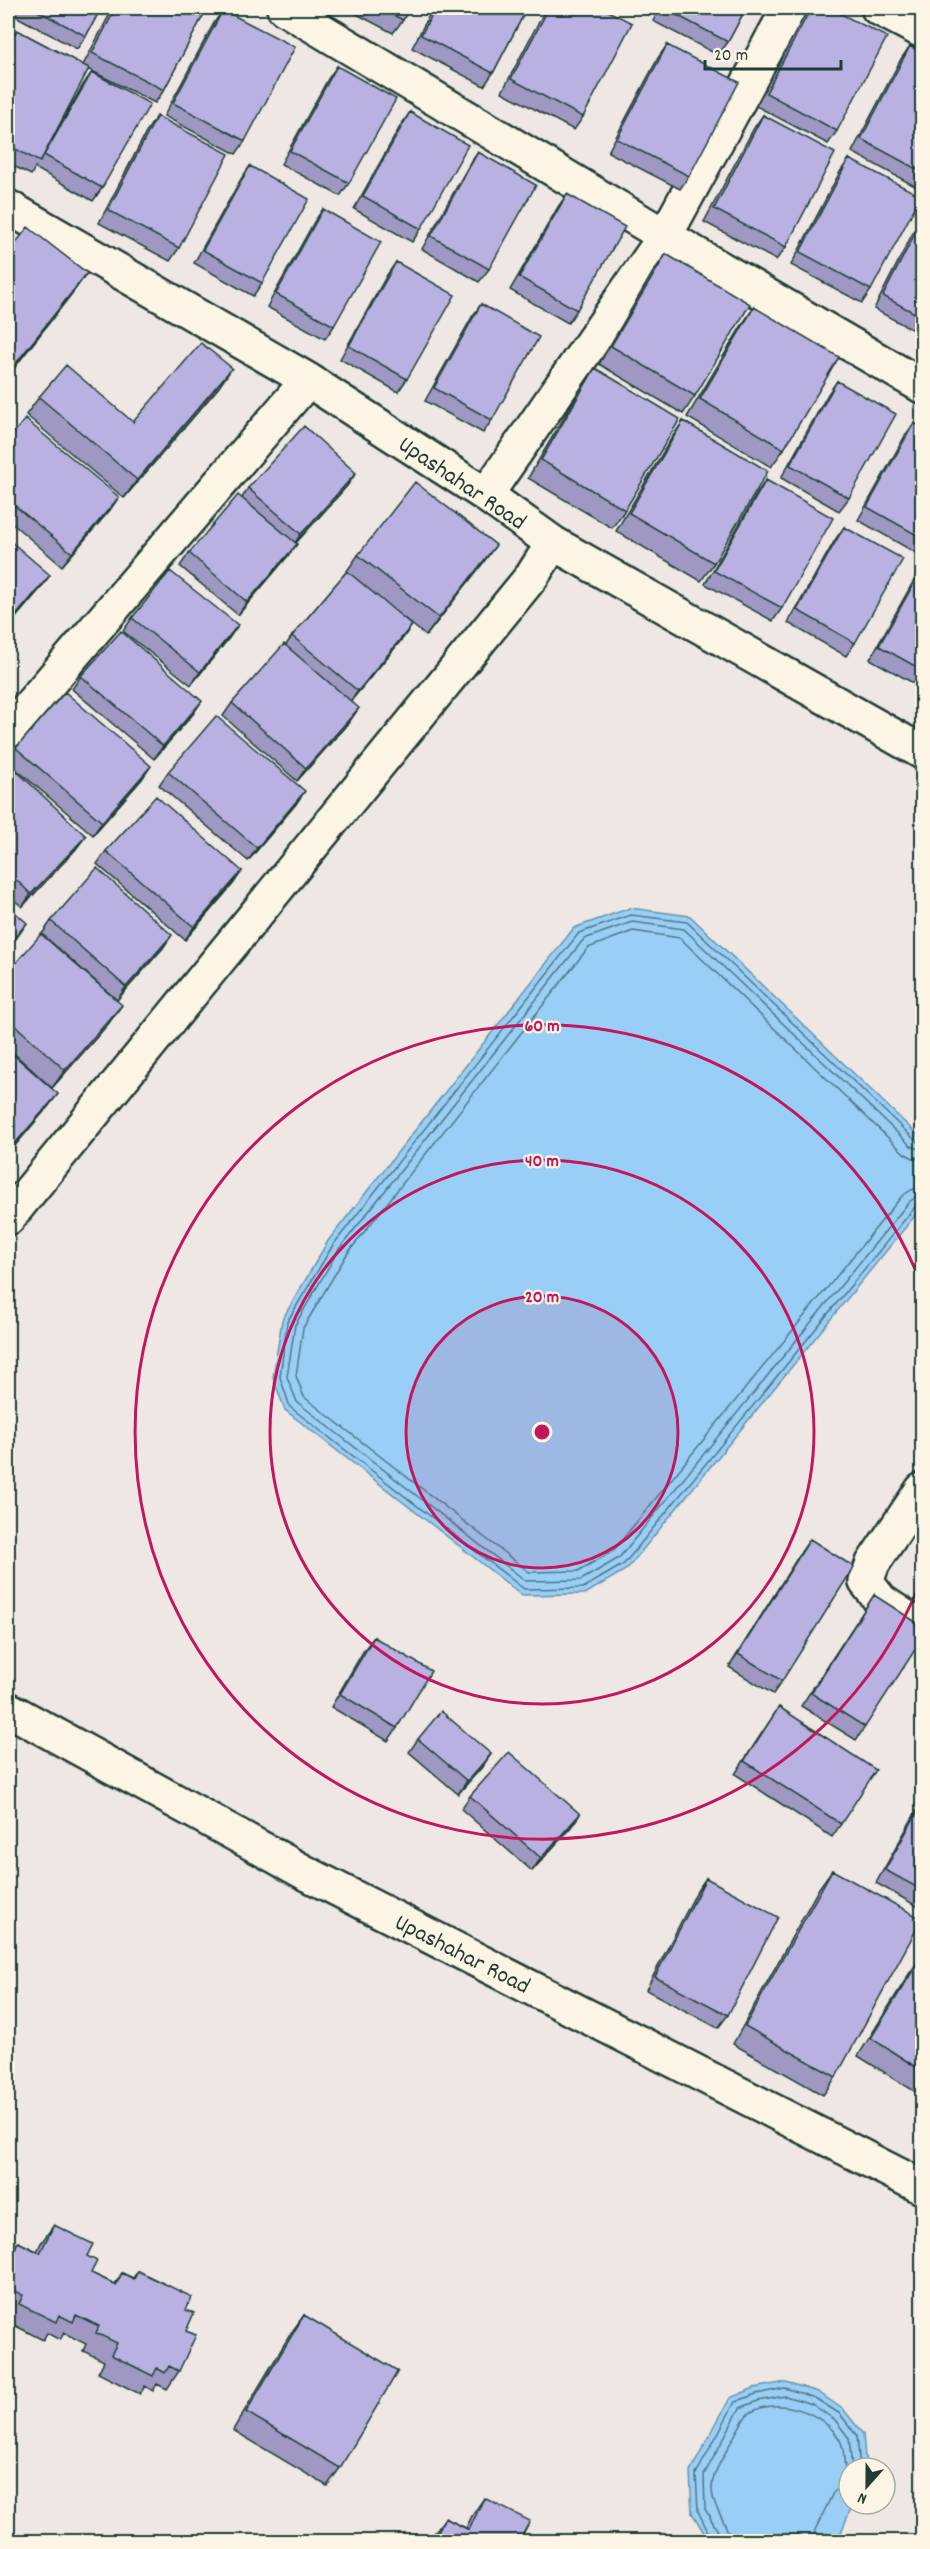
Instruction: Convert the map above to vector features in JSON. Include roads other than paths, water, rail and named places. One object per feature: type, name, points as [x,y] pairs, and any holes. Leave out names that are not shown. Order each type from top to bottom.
[{"type":"street","points":[[284,8],[665,236],[922,386]]},
{"type":"street","points":[[486,495],[665,236],[789,8]]},
{"type":"street","points":[[878,8],[922,31]]},
{"type":"street","name":"Upashahar Road","points":[[8,207],[308,380],[486,495],[553,543],[922,752]]},
{"type":"street","points":[[8,731],[308,380]]},
{"type":"street","points":[[8,1218],[532,576],[553,543]]},
{"type":"street","points":[[922,1490],[873,1563],[866,1582],[881,1601],[922,1628]]},
{"type":"street","name":"Upashahar Road","points":[[8,1709],[304,1872],[922,2187]]},
{"type":"water","points":[[630,908],[690,916],[922,1139],[922,1207],[627,1569],[585,1594],[522,1595],[285,1410],[273,1378],[282,1320],[328,1241],[574,928]]},
{"type":"water","points":[[786,2382],[818,2392],[844,2410],[863,2434],[865,2456],[837,2456],[837,2516],[848,2516],[839,2537],[833,2542],[709,2541],[692,2513],[690,2472],[730,2398],[754,2388]]}]
